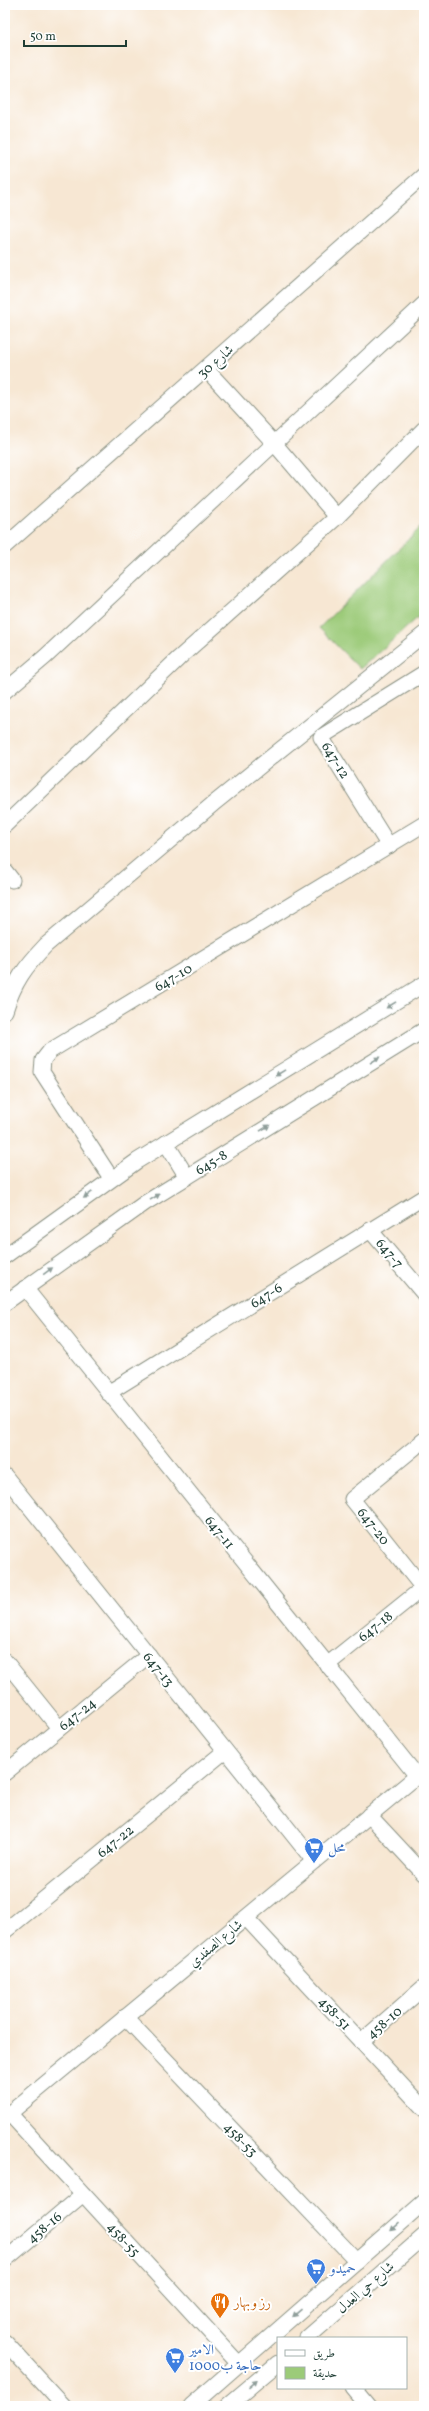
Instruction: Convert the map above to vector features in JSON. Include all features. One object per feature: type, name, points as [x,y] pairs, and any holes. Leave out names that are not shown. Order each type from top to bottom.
[{"type":"street","name":"شارع 30","points":[[5,546],[424,175]]},
{"type":"street","points":[[5,691],[45,657],[424,304]]},
{"type":"street","points":[[206,369],[274,443],[336,517]]},
{"type":"street","points":[[5,825],[179,658],[336,517],[424,429]]},
{"type":"street","points":[[5,1011],[10,995],[24,968],[46,945],[213,804],[424,634]]},
{"type":"street","name":"647-12","points":[[389,846],[321,736],[424,673]]},
{"type":"street","name":"647-10","points":[[111,1178],[42,1072],[43,1060],[50,1051],[424,824]]},
{"type":"street","points":[[5,1256],[111,1178],[424,984]]},
{"type":"street","name":"645-8","points":[[5,1303],[105,1230],[187,1177],[424,1030]]},
{"type":"street","points":[[166,1143],[187,1177]]},
{"type":"street","name":"647-6","points":[[108,1393],[424,1197]]},
{"type":"street","name":"647-7","points":[[370,1230],[424,1294]]},
{"type":"street","name":"647-11","points":[[25,1288],[327,1665],[420,1773]]},
{"type":"street","name":"647-20","points":[[423,1587],[352,1499],[424,1440]]},
{"type":"street","name":"647-13","points":[[5,1476],[314,1861]]},
{"type":"street","name":"647-18","points":[[327,1665],[423,1587]]},
{"type":"street","name":"647-24","points":[[5,1773],[149,1655]]},
{"type":"street","points":[[5,1662],[59,1728]]},
{"type":"street","name":"647-22","points":[[5,1931],[225,1751]]},
{"type":"street","name":"شارع الصفدي","points":[[7,2115],[420,1773]]},
{"type":"street","points":[[369,1816],[424,1874]]},
{"type":"street","name":"458-51","points":[[246,1918],[424,2109]]},
{"type":"street","name":"458-10","points":[[361,2042],[424,1987]]},
{"type":"street","name":"458-53","points":[[125,2017],[357,2261]]},
{"type":"street","name":"458-55","points":[[7,2115],[84,2194],[239,2364]]},
{"type":"street","name":"458-16","points":[[5,2260],[84,2194]]},
{"type":"street","name":"شارع حي العدل","points":[[191,2406],[424,2202]]},
{"type":"street","name":"شارع حي العدل","points":[[309,2337],[424,2236]]},
{"type":"street","points":[[5,2342],[64,2406]]},
{"type":"street","points":[[228,2406],[277,2364]]},
{"type":"street","points":[[353,2389],[368,2406]]},
{"type":"green space","points":[[424,524],[424,612],[360,669],[319,628]]},
{"type":"place","name":"محل","points":[[314,1864]]},
{"type":"place","name":"حميدو","points":[[316,2285]]},
{"type":"place","name":"رز وبهار","points":[[220,2319]]},
{"type":"place","name":"الامير حاجة ب1000","points":[[175,2374]]}]
